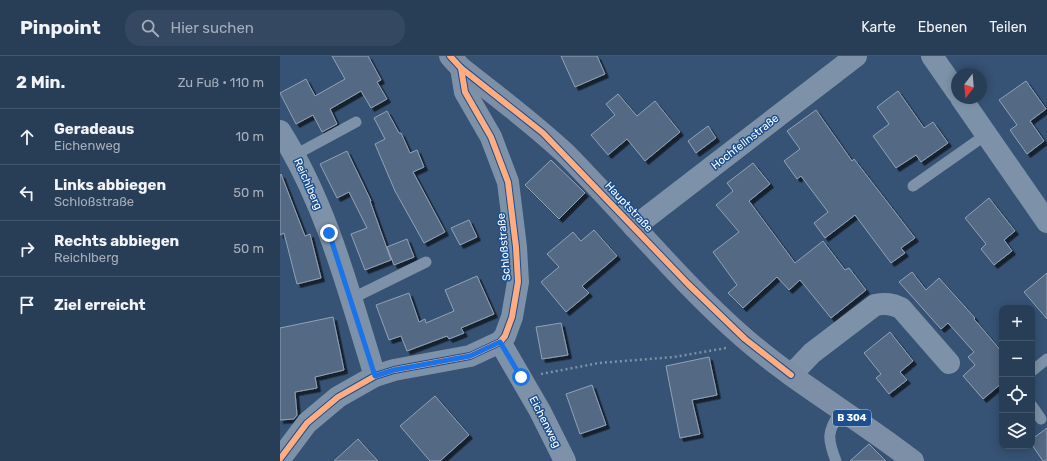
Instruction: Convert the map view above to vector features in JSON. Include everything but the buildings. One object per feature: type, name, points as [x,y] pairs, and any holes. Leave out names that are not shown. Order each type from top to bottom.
[{"type":"main road","name":"Hauptstraße","points":[[455,62],[543,133],[688,284],[732,327],[791,375],[913,461]]},
{"type":"street","name":"Hochfellnstraße","points":[[634,227],[856,56]]},
{"type":"street","points":[[932,56],[951,83]]},
{"type":"street","name":"Schloßstraße","points":[[455,62],[465,92],[491,137],[508,182],[516,247],[518,282],[512,318],[500,342]]},
{"type":"street","points":[[965,104],[1047,222]]},
{"type":"street","name":"Reichlberg","points":[[280,132],[295,155],[329,233],[375,376]]},
{"type":"street","points":[[791,375],[812,353],[875,305],[884,303],[901,308],[949,363]]},
{"type":"street","points":[[280,459],[307,423],[332,401],[375,376],[394,370],[470,356],[500,342]]},
{"type":"street","name":"Eichenweg","points":[[500,342],[540,411],[565,461]]},
{"type":"lane","points":[[295,155],[356,122]]},
{"type":"lane","points":[[913,186],[987,134]]},
{"type":"lane","points":[[351,299],[426,262]]},
{"type":"lane","points":[[1035,369],[1047,359]]},
{"type":"lane","points":[[836,461],[828,441],[835,420],[841,410]]},
{"type":"lane","points":[[1035,410],[1041,419]]},
{"type":"path","points":[[521,377],[599,363],[674,357],[732,347]]},
{"type":"cycle path","points":[[450,56],[461,68],[543,133],[688,284],[745,339],[791,375]]},
{"type":"cycle path","points":[[280,459],[307,423],[338,397],[375,376],[394,370],[470,356],[500,342],[505,336],[512,317],[518,282],[516,247],[508,182],[491,137],[465,92],[461,68]]},
{"type":"route","points":[[329,233],[375,376],[394,370],[470,356],[500,342],[521,377]]}]
